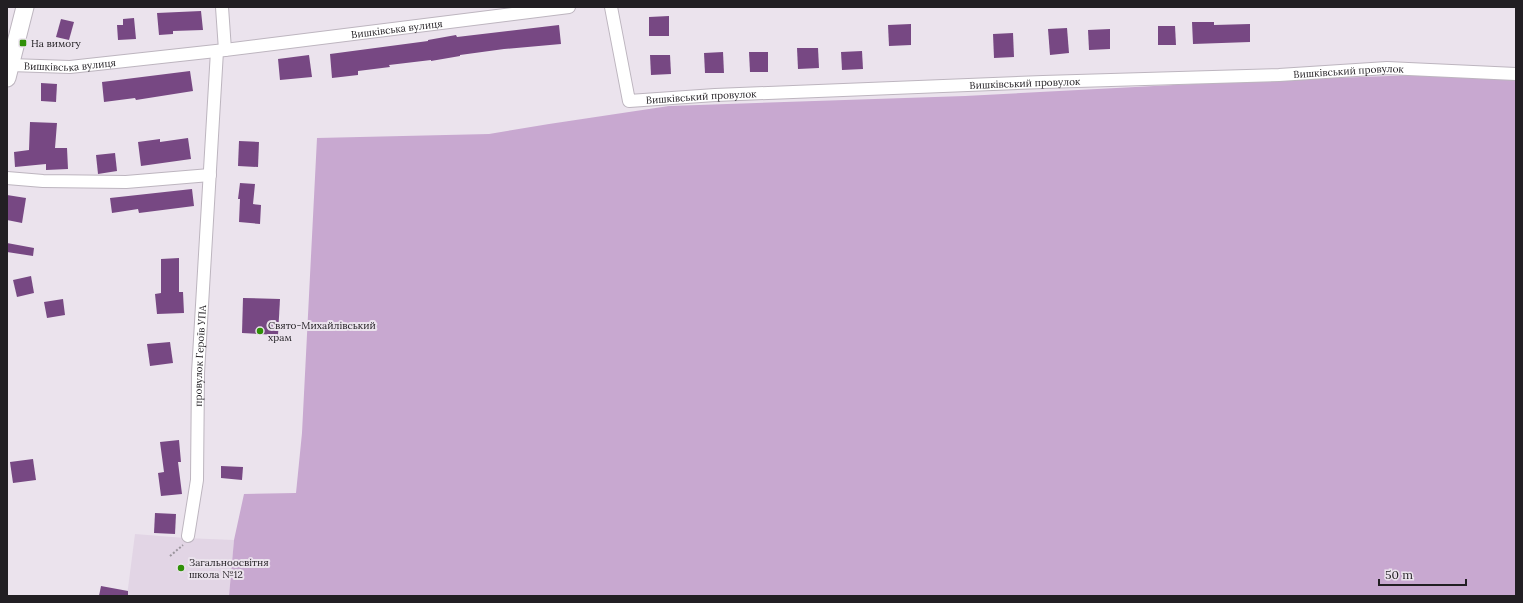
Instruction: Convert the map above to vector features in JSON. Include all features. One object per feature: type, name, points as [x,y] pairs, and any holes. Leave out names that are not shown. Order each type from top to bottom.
[{"type":"street","points":[[9,71],[25,7]]},
{"type":"street","points":[[221,51],[222,7]]},
{"type":"street","name":"Вишківська вулиця","points":[[9,71],[70,67],[221,51],[569,7]]},
{"type":"street","name":"Вишківський провулок","points":[[611,7],[629,101],[715,95],[1279,75],[1387,68],[1516,74]]},
{"type":"street","name":"провулок Героїв УПА","points":[[188,536],[197,480],[198,373],[210,175],[221,51]]},
{"type":"street","points":[[7,178],[43,181],[126,182],[210,175]]},
{"type":"path","points":[[170,556],[186,542],[188,536]]},
{"type":"shaded area","points":[[1446,74],[1516,75],[1516,596],[229,596],[234,540],[244,494],[296,493],[302,433],[317,138],[489,134],[669,106],[965,96],[1250,81]]},
{"type":"shaded area","name":"Загальноосвітня школа №12","points":[[135,534],[234,540],[229,596],[127,596]]},
{"type":"building","points":[[201,11],[203,30],[173,31],[173,34],[159,35],[157,13]]},
{"type":"building","points":[[669,16],[669,36],[649,36],[649,17]]},
{"type":"building","points":[[134,18],[136,39],[118,40],[117,25],[123,25],[123,19]]},
{"type":"building","points":[[61,19],[74,22],[69,40],[56,37]]},
{"type":"building","points":[[1192,22],[1214,22],[1214,25],[1250,24],[1250,42],[1193,44]]},
{"type":"building","points":[[911,24],[911,45],[889,46],[888,25]]},
{"type":"building","points":[[559,25],[561,44],[504,49],[460,55],[431,61],[389,65],[390,67],[358,71],[358,75],[332,78],[330,54],[428,41],[456,35],[457,37]]},
{"type":"building","points":[[1158,26],[1175,26],[1176,45],[1158,45]]},
{"type":"building","points":[[1067,28],[1069,53],[1050,55],[1048,29]]},
{"type":"building","points":[[1110,29],[1110,49],[1089,50],[1088,30]]},
{"type":"building","points":[[1013,33],[1014,57],[994,58],[993,34]]},
{"type":"building","points":[[797,48],[818,48],[819,68],[798,69]]},
{"type":"building","points":[[862,51],[863,69],[842,70],[841,52]]},
{"type":"building","points":[[723,52],[724,73],[705,73],[704,53]]},
{"type":"building","points":[[749,52],[768,52],[768,72],[750,72]]},
{"type":"building","points":[[309,55],[312,77],[280,80],[278,59]]},
{"type":"building","points":[[650,55],[670,55],[671,74],[651,75]]},
{"type":"building","points":[[190,71],[193,91],[136,100],[135,98],[104,102],[102,82]]},
{"type":"building","points":[[41,83],[57,84],[56,102],[41,101]]},
{"type":"building","points":[[30,122],[57,123],[55,148],[67,148],[68,169],[46,170],[46,164],[15,167],[14,152],[29,150]]},
{"type":"building","points":[[188,138],[191,159],[141,166],[138,142],[160,139],[160,142]]},
{"type":"building","points":[[239,141],[259,142],[258,167],[238,166]]},
{"type":"building","points":[[115,153],[117,171],[98,174],[96,155]]},
{"type":"building","points":[[240,183],[255,184],[253,204],[261,205],[260,224],[239,222],[240,199],[238,199]]},
{"type":"building","points":[[192,189],[194,206],[139,213],[138,209],[112,213],[110,198]]},
{"type":"building","points":[[7,195],[26,198],[22,223],[7,220]]},
{"type":"building","points":[[7,243],[34,248],[33,256],[7,252]]},
{"type":"building","points":[[179,258],[179,292],[183,292],[184,313],[157,314],[155,294],[161,293],[161,259]]},
{"type":"building","points":[[31,276],[34,293],[17,297],[13,280]]},
{"type":"building","points":[[243,298],[280,299],[278,335],[242,333]]},
{"type":"building","points":[[63,299],[65,315],[47,318],[44,302]]},
{"type":"building","points":[[170,342],[173,363],[150,366],[147,344]]},
{"type":"building","points":[[179,440],[181,462],[178,462],[182,494],[161,496],[158,473],[164,472],[160,442]]},
{"type":"building","points":[[33,459],[36,480],[13,483],[10,462]]},
{"type":"building","points":[[221,466],[243,467],[242,480],[221,478]]},
{"type":"building","points":[[155,513],[176,514],[175,534],[154,533]]},
{"type":"building","points":[[101,586],[128,591],[128,596],[99,596]]},
{"type":"place","name":"На вимогу","points":[[23,43]]},
{"type":"place","name":"Свято-Михайлівський храм","points":[[260,331]]},
{"type":"place","name":"Загальноосвітня школа №12","points":[[181,568]]}]
